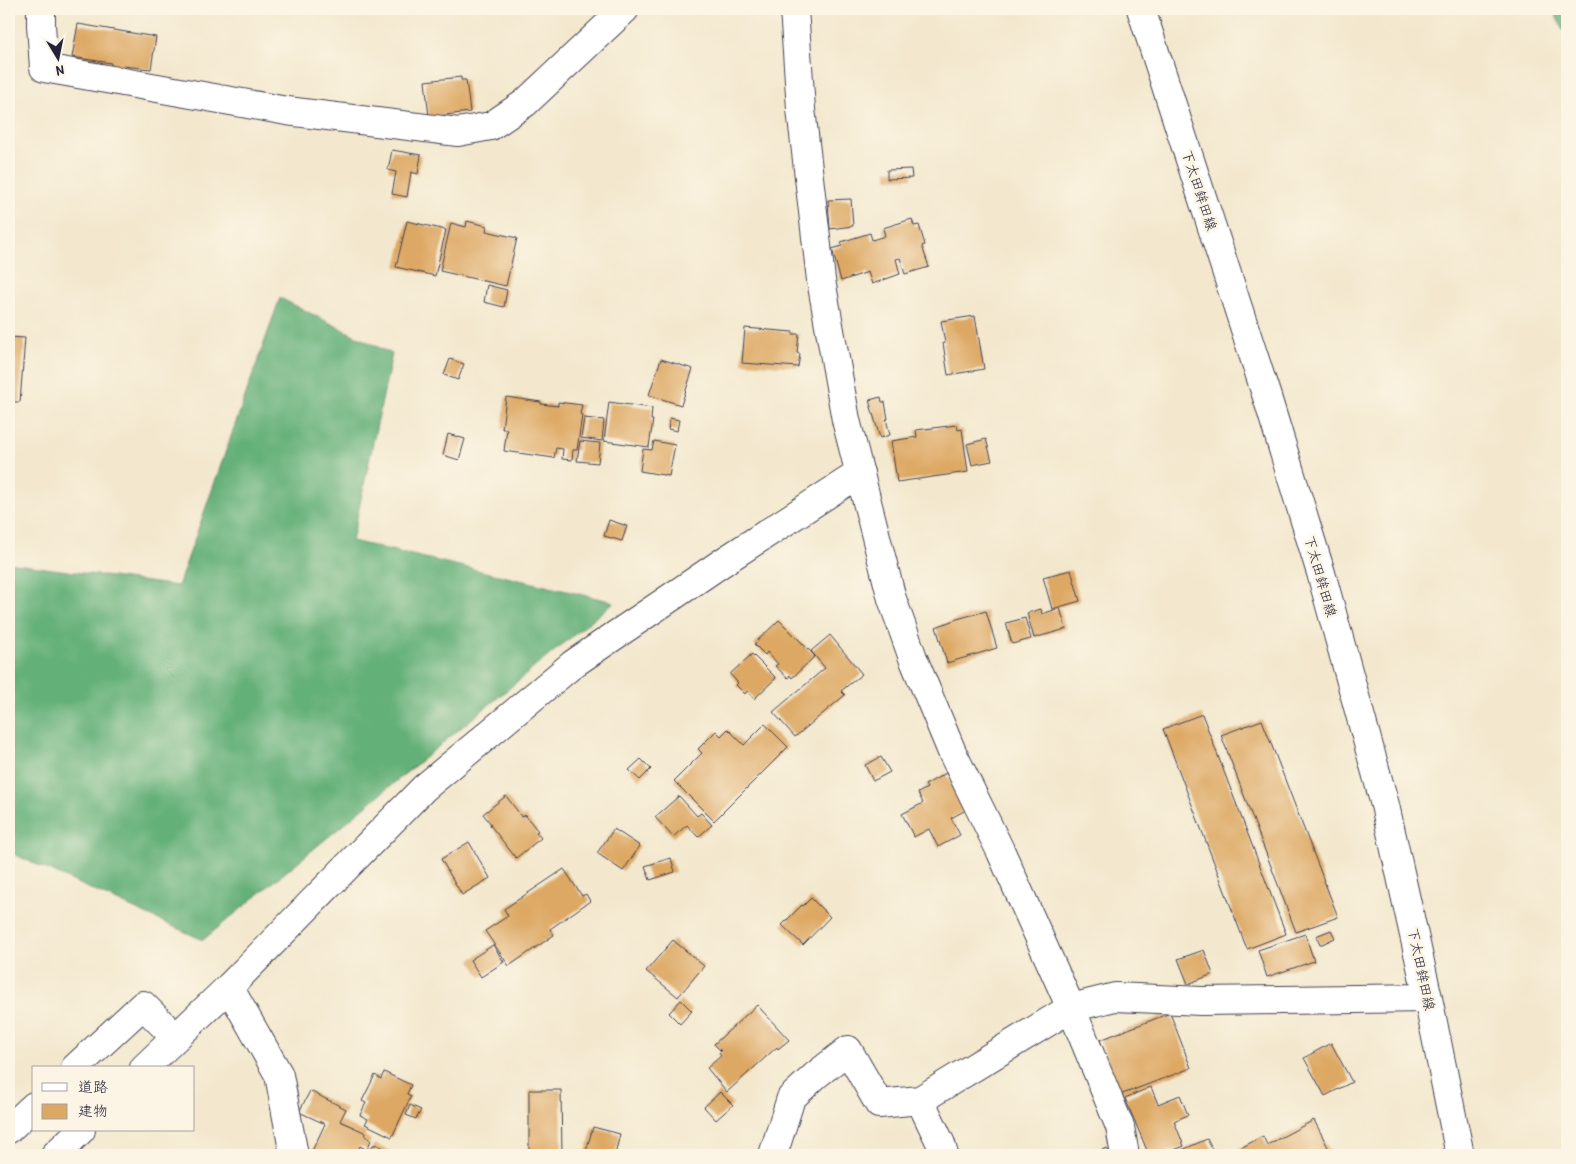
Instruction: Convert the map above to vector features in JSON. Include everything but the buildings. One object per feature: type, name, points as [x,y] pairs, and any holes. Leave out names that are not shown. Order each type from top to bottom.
[{"type":"street","points":[[42,9],[41,25],[44,68],[287,111],[458,132],[491,126],[525,104],[624,9]]},
{"type":"street","points":[[794,9],[801,109],[821,280],[846,420],[892,599],[913,658],[952,752],[1001,852],[1071,1008],[1120,1127],[1125,1155]]},
{"type":"street","name":"下太田鉾田線","points":[[1141,9],[1264,387],[1321,573],[1385,806],[1428,998],[1460,1155]]},
{"type":"street","points":[[146,1066],[229,986],[424,788],[573,664],[726,560],[860,473]]},
{"type":"street","points":[[229,986],[279,1075],[294,1155]]},
{"type":"street","points":[[773,1155],[791,1098],[848,1050],[879,1104],[920,1100],[1071,1008],[1116,997],[1201,1001],[1428,998]]},
{"type":"street","points":[[77,1066],[143,1004],[176,1037]]},
{"type":"street","points":[[920,1100],[941,1144],[944,1155]]},
{"type":"street","points":[[9,1129],[32,1108]]},
{"type":"street","points":[[55,1155],[79,1132]]},
{"type":"green space","points":[[1552,9],[1567,9],[1567,37]]},
{"type":"green space","points":[[280,298],[392,354],[352,541],[614,602],[203,940],[9,852],[9,563],[178,586]]}]
